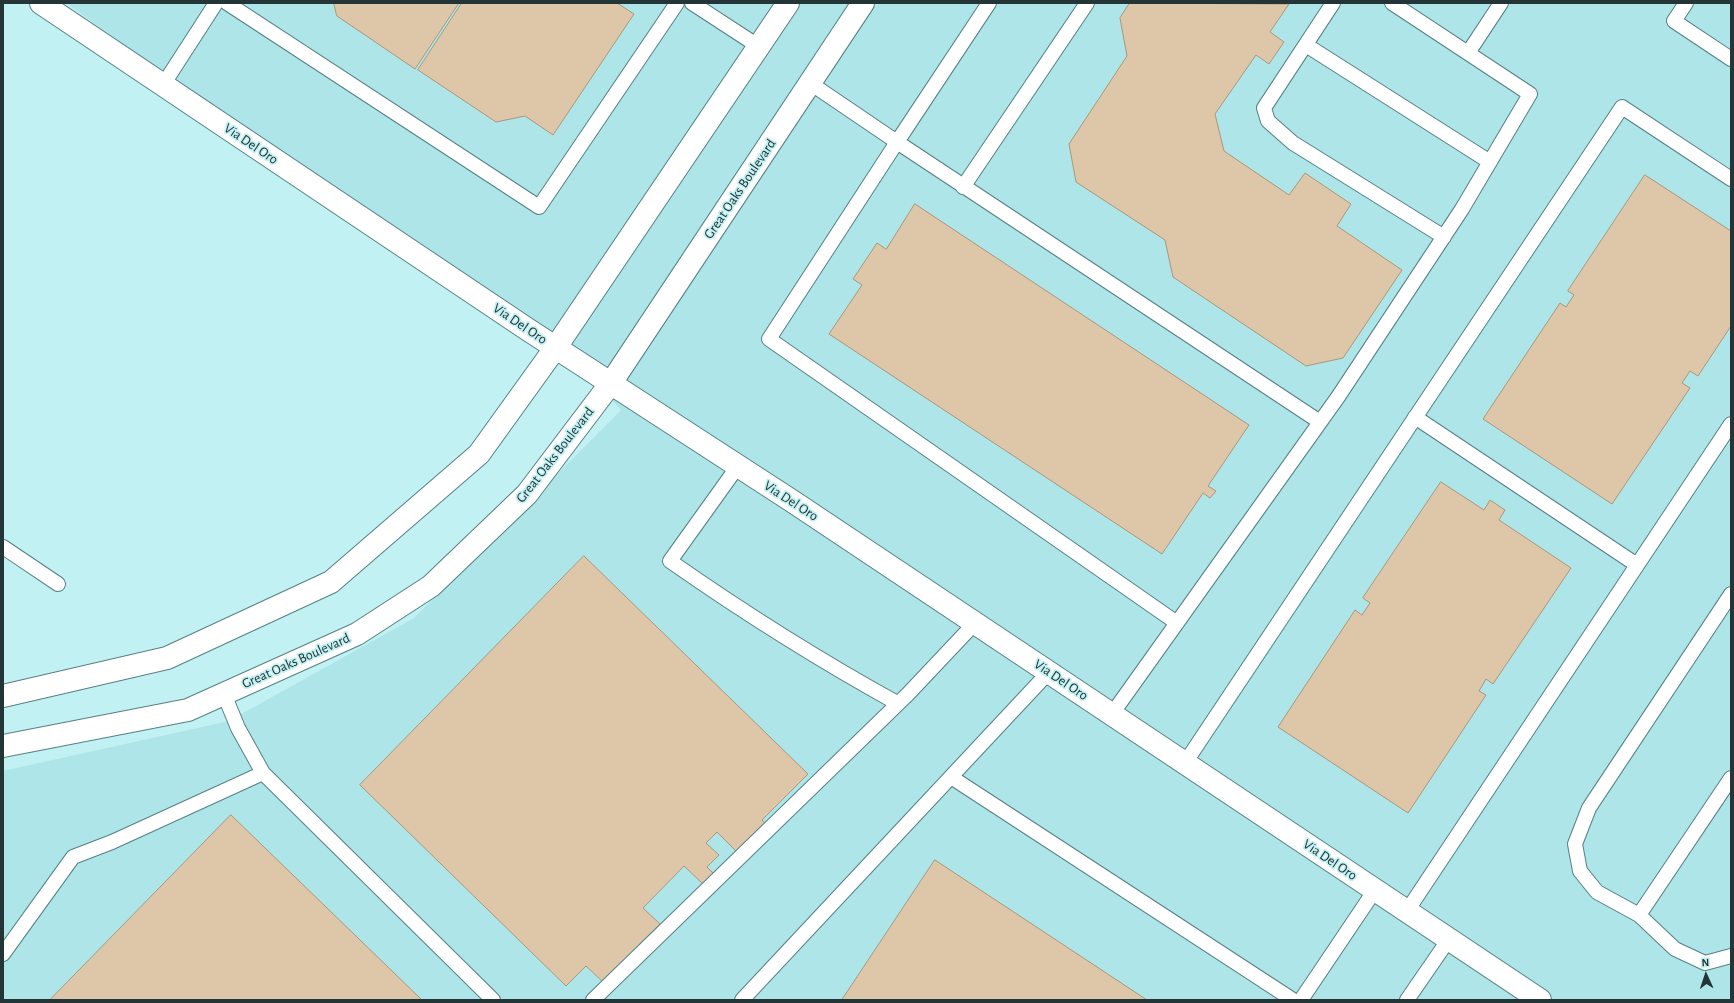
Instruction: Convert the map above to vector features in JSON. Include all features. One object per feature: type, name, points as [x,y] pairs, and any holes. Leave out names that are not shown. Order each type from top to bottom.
[{"type":"main road","name":"Via Del Oro","points":[[41,3],[556,347],[1049,672],[1540,1000]]},
{"type":"main road","points":[[3,696],[167,658],[331,582],[479,454],[556,347],[788,3]]},
{"type":"main road","name":"Great Oaks Boulevard","points":[[3,746],[188,710],[357,634],[430,586],[527,494],[611,383],[863,3]]},
{"type":"lane","points":[[163,85],[216,3]]},
{"type":"lane","points":[[227,3],[538,207],[677,3]]},
{"type":"lane","points":[[692,3],[758,46]]},
{"type":"lane","points":[[989,3],[769,339],[1177,623]]},
{"type":"lane","points":[[963,187],[1087,3]]},
{"type":"lane","points":[[1333,3],[1264,108],[1268,121],[1293,143],[1444,237]]},
{"type":"lane","points":[[1112,714],[1320,422],[1444,237],[1530,94],[1392,3]]},
{"type":"lane","points":[[1468,53],[1501,3]]},
{"type":"lane","points":[[1686,3],[1674,21],[1731,59]]},
{"type":"lane","points":[[1306,45],[1490,162]]},
{"type":"lane","points":[[810,83],[963,187],[1320,422]]},
{"type":"lane","points":[[1185,763],[1622,107],[1731,179]]},
{"type":"lane","points":[[1415,417],[1637,565]]},
{"type":"lane","points":[[1407,911],[1731,424]]},
{"type":"lane","points":[[738,466],[670,561],[730,602],[867,687],[897,703]]},
{"type":"lane","points":[[3,547],[58,584]]},
{"type":"lane","points":[[1731,594],[1589,808],[1576,844],[1580,871],[1597,892],[1639,915],[1674,949],[1705,963],[1731,956]]},
{"type":"lane","points":[[593,1000],[897,703],[908,694],[975,623]]},
{"type":"lane","points":[[742,1000],[1049,672]]},
{"type":"lane","points":[[224,694],[238,728],[263,773],[493,1000]]},
{"type":"lane","points":[[3,954],[73,857],[112,842],[263,773]]},
{"type":"lane","points":[[951,777],[1292,1000]]},
{"type":"lane","points":[[1639,915],[1731,778]]},
{"type":"lane","points":[[1301,1000],[1375,890]]},
{"type":"lane","points":[[1407,1000],[1449,939]]},
{"type":"shaded area","points":[[66,3],[1731,3],[1731,1000],[3,1000],[3,771],[229,721],[414,618],[621,410],[592,379]]},
{"type":"building","points":[[334,3],[459,3],[415,69],[337,16]]},
{"type":"building","points":[[462,3],[617,3],[634,14],[553,135],[525,116],[496,122],[418,70]]},
{"type":"building","points":[[1130,3],[1289,4],[1270,32],[1284,42],[1269,64],[1256,55],[1215,114],[1224,151],[1289,195],[1305,173],[1351,204],[1337,226],[1402,270],[1343,358],[1306,366],[1173,277],[1165,240],[1076,182],[1069,144],[1127,56],[1120,18]]},
{"type":"building","points":[[1645,175],[1731,231],[1731,326],[1698,376],[1690,371],[1682,383],[1690,388],[1612,504],[1483,419],[1560,303],[1566,307],[1574,295],[1568,291]]},
{"type":"building","points":[[915,204],[1249,425],[1208,486],[1216,491],[1210,498],[1203,493],[1162,554],[829,334],[862,285],[853,279],[877,243],[886,249]]},
{"type":"building","points":[[1441,482],[1484,510],[1490,500],[1505,510],[1499,520],[1571,568],[1493,684],[1486,679],[1479,691],[1486,695],[1408,813],[1278,727],[1355,610],[1362,615],[1370,603],[1363,598]]},
{"type":"building","points":[[584,556],[808,774],[762,820],[765,823],[737,852],[717,832],[706,843],[719,855],[707,867],[715,875],[704,885],[684,866],[643,908],[660,924],[603,982],[586,966],[566,986],[360,785]]},
{"type":"building","points":[[231,815],[422,1000],[50,1000]]},
{"type":"building","points":[[935,860],[1147,1000],[842,1000]]}]
